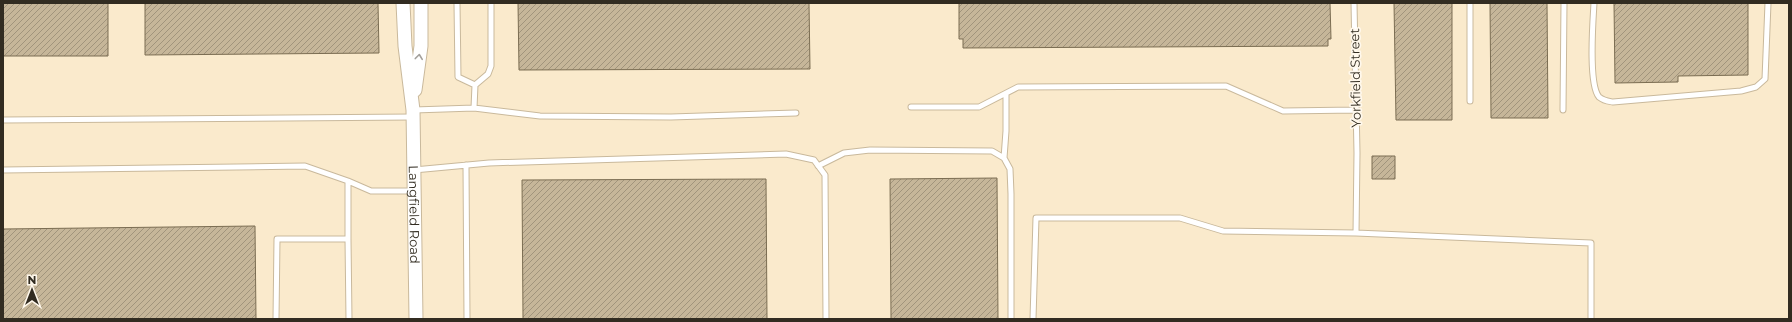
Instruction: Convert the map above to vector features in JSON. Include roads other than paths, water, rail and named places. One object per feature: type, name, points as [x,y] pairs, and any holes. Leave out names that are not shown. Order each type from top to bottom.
[{"type":"street","name":"Langfield Road","points":[[403,3],[405,46],[413,113],[416,319]]},
{"type":"street","name":"Langfield Road","points":[[413,113],[421,46],[421,3]]},
{"type":"lane","points":[[457,3],[458,77],[475,85]]},
{"type":"lane","points":[[474,108],[475,85],[488,74],[491,66],[491,3]]},
{"type":"lane","name":"Yorkfield Street","points":[[1354,3],[1357,153],[1356,233]]},
{"type":"lane","points":[[1470,3],[1470,101]]},
{"type":"lane","points":[[1563,110],[1564,3]]},
{"type":"lane","points":[[1594,3],[1592,75],[1598,96],[1605,101],[1613,102],[1741,91],[1756,88],[1765,79],[1768,3]]},
{"type":"lane","points":[[911,107],[979,107],[1018,88],[1226,86],[1283,111],[1356,110]]},
{"type":"lane","points":[[1004,158],[1006,94]]},
{"type":"lane","points":[[3,120],[413,113],[474,108],[540,116],[671,117],[796,113]]},
{"type":"lane","points":[[818,166],[844,153],[870,150],[992,151],[1004,158],[1010,169],[1011,319]]},
{"type":"lane","points":[[414,170],[466,165],[786,154],[814,160],[825,175],[826,319]]},
{"type":"lane","points":[[466,165],[467,319]]},
{"type":"lane","points":[[3,170],[305,166],[348,181],[371,191],[414,191]]},
{"type":"lane","points":[[348,181],[349,319]]},
{"type":"lane","points":[[1033,319],[1036,218],[1180,218],[1223,231],[1356,233],[1591,243],[1591,319]]},
{"type":"lane","points":[[276,319],[277,239],[348,239]]}]
